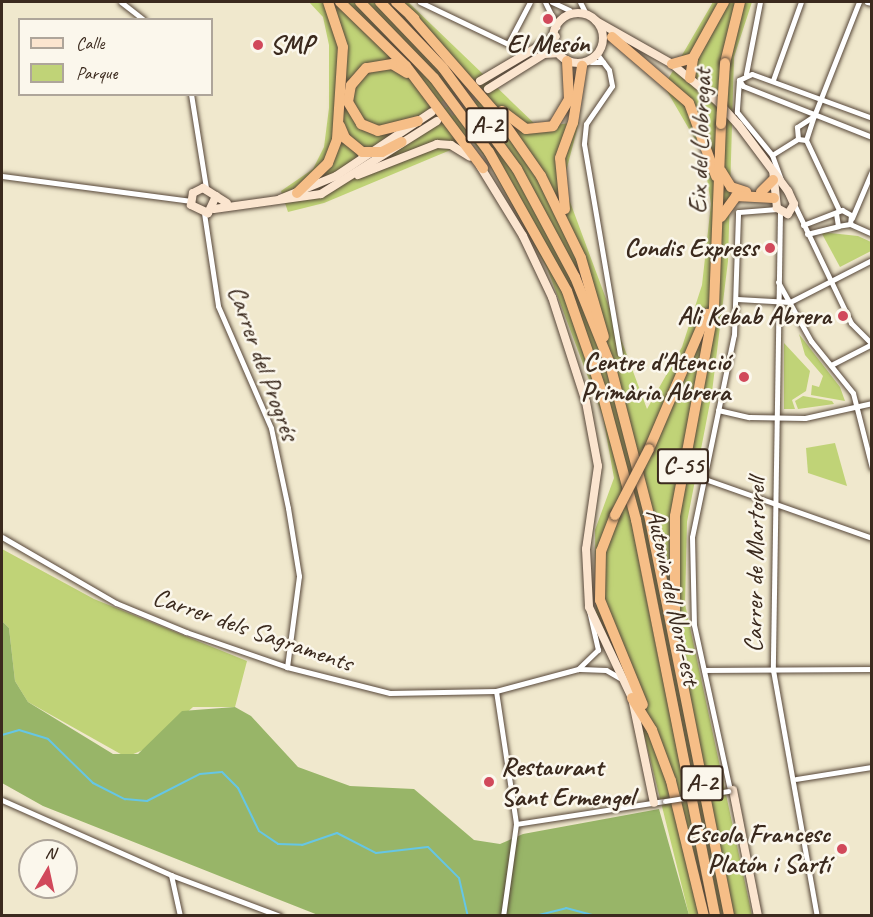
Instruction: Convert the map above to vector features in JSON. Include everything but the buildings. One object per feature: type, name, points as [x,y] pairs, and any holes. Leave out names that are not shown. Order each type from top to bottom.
[{"type":"highway","points":[[297,193],[328,163],[339,123],[343,47],[328,2]]},
{"type":"highway","points":[[340,2],[422,86],[483,168]]},
{"type":"highway","name":"Autovia del Nord-est","points":[[360,2],[434,78],[489,152],[567,291],[601,389],[636,520],[715,915]]},
{"type":"highway","name":"Autovia del Nord-est","points":[[380,2],[443,68],[517,170],[574,277],[610,364],[649,515],[729,915]]},
{"type":"highway","points":[[396,2],[504,114],[526,129],[545,130],[566,111],[564,57]]},
{"type":"highway","points":[[690,78],[693,58],[724,2]]},
{"type":"highway","name":"Eix del Llobregat","points":[[714,284],[720,220],[721,124],[725,63],[740,2]]},
{"type":"highway","points":[[410,15],[528,156],[561,210],[581,258]]},
{"type":"highway","points":[[612,37],[665,77],[689,103],[707,141],[720,191]]},
{"type":"highway","points":[[672,64],[693,58]]},
{"type":"highway","points":[[590,61],[559,171],[610,364]]},
{"type":"highway","points":[[417,121],[392,131],[369,128],[351,109],[349,92],[360,72],[383,63],[400,67],[422,86]]},
{"type":"highway","points":[[339,123],[351,146],[373,153],[402,142]]},
{"type":"highway","points":[[720,170],[736,191],[779,194]]},
{"type":"highway","points":[[720,220],[736,196],[779,194]]},
{"type":"highway","points":[[704,915],[671,781],[600,600],[601,551],[615,515],[649,449],[696,346],[714,284]]},
{"type":"highway","name":"C-55","points":[[676,651],[675,516],[714,284]]},
{"type":"highway","points":[[632,698],[652,730]]},
{"type":"street","points":[[121,2],[141,18]]},
{"type":"street","points":[[420,2],[508,44],[530,2]]},
{"type":"street","points":[[545,2],[564,57]]},
{"type":"street","points":[[552,2],[585,12],[596,21],[630,38],[672,64],[734,118],[779,194],[803,225],[850,323],[871,344],[831,365]]},
{"type":"street","points":[[580,2],[585,12]]},
{"type":"street","points":[[760,2],[746,74],[740,80],[737,112],[772,154],[779,194],[794,204],[798,218]]},
{"type":"street","points":[[773,80],[801,2]]},
{"type":"street","points":[[838,226],[837,212],[806,140],[859,2]]},
{"type":"street","points":[[867,2],[872,3]]},
{"type":"street","points":[[480,81],[556,32],[570,7]]},
{"type":"street","points":[[596,21],[601,42]]},
{"type":"street","points":[[590,61],[601,42],[612,37],[630,38]]},
{"type":"street","points":[[488,88],[544,54],[603,62],[612,86],[586,124],[584,144],[620,354]]},
{"type":"street","points":[[746,74],[773,80],[821,101],[872,118]]},
{"type":"street","points":[[740,80],[814,116],[872,136]]},
{"type":"street","points":[[192,96],[206,188],[227,203]]},
{"type":"street","points":[[798,139],[797,128],[814,116]]},
{"type":"street","points":[[271,202],[297,193],[373,153],[417,121],[435,117],[358,175]]},
{"type":"street","points":[[772,154],[798,139],[806,140]]},
{"type":"street","points":[[2,176],[190,201],[204,213],[227,203],[309,198],[358,175],[437,144],[465,151],[483,168],[552,297],[586,402],[598,466],[585,558],[589,607],[598,650],[578,669]]},
{"type":"street","points":[[807,234],[850,221],[872,171]]},
{"type":"street","points":[[190,201],[195,190],[206,188]]},
{"type":"street","points":[[779,194],[794,204]]},
{"type":"street","points":[[758,915],[704,670],[691,570],[702,477],[718,410],[737,299],[738,212],[779,194]]},
{"type":"street","name":"Carrer de Martorell","points":[[779,194],[773,667],[796,779],[817,915]]},
{"type":"street","points":[[214,209],[216,196]]},
{"type":"street","points":[[837,212],[872,234]]},
{"type":"street","points":[[803,225],[837,212]]},
{"type":"street","name":"Carrer del Progrés","points":[[204,213],[218,306],[272,428],[288,508],[299,576],[287,667]]},
{"type":"street","points":[[737,299],[777,299],[790,302],[872,261]]},
{"type":"street","points":[[777,280],[831,365],[853,393],[872,468]]},
{"type":"street","points":[[718,410],[777,418],[872,403]]},
{"type":"street","points":[[702,477],[872,538]]},
{"type":"street","name":"Carrer dels Sagraments","points":[[2,537],[116,603],[287,667],[390,693],[496,691],[578,669]]},
{"type":"street","points":[[589,607],[620,678],[632,698],[654,803]]},
{"type":"street","points":[[704,670],[773,667],[872,669]]},
{"type":"street","points":[[578,669],[606,670],[620,678]]},
{"type":"street","points":[[496,691],[516,824],[510,844],[503,915]]},
{"type":"street","points":[[796,779],[872,766]]},
{"type":"street","points":[[516,824],[730,790]]},
{"type":"street","points":[[2,800],[171,875],[279,915]]},
{"type":"street","points":[[171,875],[180,915]]},
{"type":"green space","points":[[309,2],[408,2],[538,127],[579,122],[563,183],[647,409],[682,347],[702,285],[711,204],[703,153],[664,86],[713,2],[752,2],[734,57],[728,261],[712,392],[687,522],[685,604],[752,915],[689,915],[638,710],[596,613],[595,530],[614,478],[603,417],[547,268],[486,158],[472,141],[324,203],[288,212],[281,191],[313,169],[324,147],[329,108],[329,45],[323,17]]},
{"type":"green space","points":[[821,232],[858,236],[871,242],[871,251],[840,267]]},
{"type":"green space","points":[[799,334],[840,387],[845,401],[811,395],[812,385],[819,387],[823,376],[805,355]]},
{"type":"green space","points":[[784,343],[810,371],[806,391],[792,400],[795,409],[784,409]]},
{"type":"green space","points":[[803,396],[832,401],[834,404],[798,409],[795,401]]},
{"type":"green space","points":[[835,443],[847,486],[808,473],[806,448]]},
{"type":"green space","points":[[2,549],[94,599],[247,661],[235,707],[193,707],[148,748],[126,757],[28,702],[15,681],[9,628],[2,621]]},
{"type":"green space","points":[[2,621],[9,628],[15,681],[28,702],[113,754],[138,754],[182,711],[235,707],[251,716],[298,767],[350,786],[414,789],[474,840],[500,844],[523,834],[659,809],[689,915],[318,915],[43,806],[2,783]]},
{"type":"waterway","points":[[2,735],[19,730],[48,739],[93,783],[125,799],[147,801],[200,774],[222,772],[238,788],[259,831],[278,844],[302,845],[337,833],[376,853],[428,847],[459,878],[468,916]]},
{"type":"waterway","points":[[535,916],[566,908],[596,916]]},
{"type":"tunnel","points":[[433,112],[477,83]]},
{"type":"tunnel","points":[[440,119],[484,91]]},
{"type":"place","name":"El Mesón","points":[[548,19]]},
{"type":"place","name":"SMP","points":[[258,45]]},
{"type":"place","name":"Condis Express","points":[[770,248]]},
{"type":"place","name":"Ali Kebab Abrera","points":[[843,316]]},
{"type":"place","name":"Centre d'Atenció Primària Abrera","points":[[744,377]]},
{"type":"place","name":"Restaurant Sant Ermengol","points":[[489,782]]},
{"type":"place","name":"Escola Francesc Platón i Sartí","points":[[842,849]]}]
